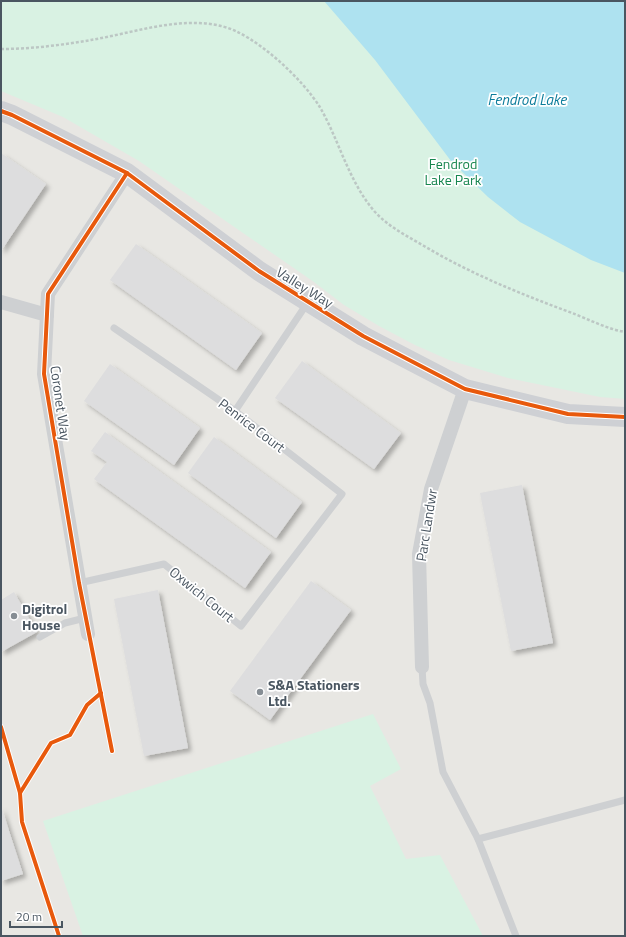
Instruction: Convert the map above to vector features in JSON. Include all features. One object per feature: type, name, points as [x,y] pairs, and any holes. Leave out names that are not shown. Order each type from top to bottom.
[{"type":"street","name":"Valley Way","points":[[1,111],[12,115],[127,173],[259,271],[363,336],[465,389],[568,414],[625,417]]},
{"type":"street","name":"Coronet Way","points":[[88,634],[44,374],[48,294],[127,173]]},
{"type":"street","points":[[1,302],[47,315]]},
{"type":"street","name":"Parc Landwr","points":[[422,667],[419,554],[431,489],[465,389]]},
{"type":"lane","points":[[235,411],[308,302]]},
{"type":"lane","name":"Penrice Court","points":[[114,328],[235,411],[342,494],[309,538]]},
{"type":"lane","name":"Oxwich Court","points":[[79,583],[164,564],[241,626],[309,538]]},
{"type":"lane","points":[[40,637],[65,623],[86,618]]},
{"type":"lane","points":[[422,667],[423,684],[430,703],[444,772],[478,839],[516,936]]},
{"type":"lane","points":[[478,839],[625,800]]},
{"type":"path","points":[[1,49],[40,47],[91,40],[191,22],[223,26],[244,35],[263,47],[309,91],[321,109],[345,162],[364,197],[376,212],[392,227],[443,258],[501,286],[625,332]]},
{"type":"shaded area","points":[[1,1],[625,273],[625,936],[1,936]]},
{"type":"green space","name":"Fendrod Lake Park","points":[[1,1],[625,1],[625,399],[600,397],[508,378],[449,360],[415,345],[344,305],[314,282],[139,161],[63,117],[1,91]]},
{"type":"green space","points":[[373,714],[401,769],[370,786],[406,859],[440,855],[483,936],[83,936],[43,821]]},
{"type":"water","name":"Fendrod Lake","points":[[324,1],[625,1],[625,273],[591,260],[520,222],[488,197],[451,161],[375,60]]},
{"type":"building","points":[[1,153],[46,184],[1,251]]},
{"type":"building","points":[[136,244],[262,333],[236,370],[110,280]]},
{"type":"building","points":[[302,361],[401,433],[374,469],[275,398]]},
{"type":"building","points":[[110,364],[200,428],[174,465],[84,401]]},
{"type":"building","points":[[105,432],[271,552],[245,588],[94,479],[107,462],[91,451]]},
{"type":"building","points":[[214,437],[302,502],[276,538],[188,473]]},
{"type":"building","points":[[522,485],[553,643],[511,651],[480,493]]},
{"type":"building","points":[[311,581],[351,610],[270,720],[230,691]]},
{"type":"building","points":[[158,590],[188,748],[144,756],[114,599]]},
{"type":"building","name":"Digitrol House","points":[[14,592],[37,632],[1,652],[1,600]]},
{"type":"building","points":[[1,806],[23,874],[1,881]]},
{"type":"cycle path","points":[[1,111],[12,115],[127,173],[259,271],[363,336],[465,389],[568,414],[625,417]]},
{"type":"cycle path","points":[[112,751],[79,583],[44,374],[48,294],[127,173]]},
{"type":"cycle path","points":[[20,793],[51,743],[70,735],[87,705],[101,693]]},
{"type":"cycle path","points":[[1,727],[20,793],[22,822],[59,936]]},
{"type":"place","name":"Digitrol House","points":[[14,616]]},
{"type":"place","name":"S&A Stationers Ltd.","points":[[260,692]]}]
